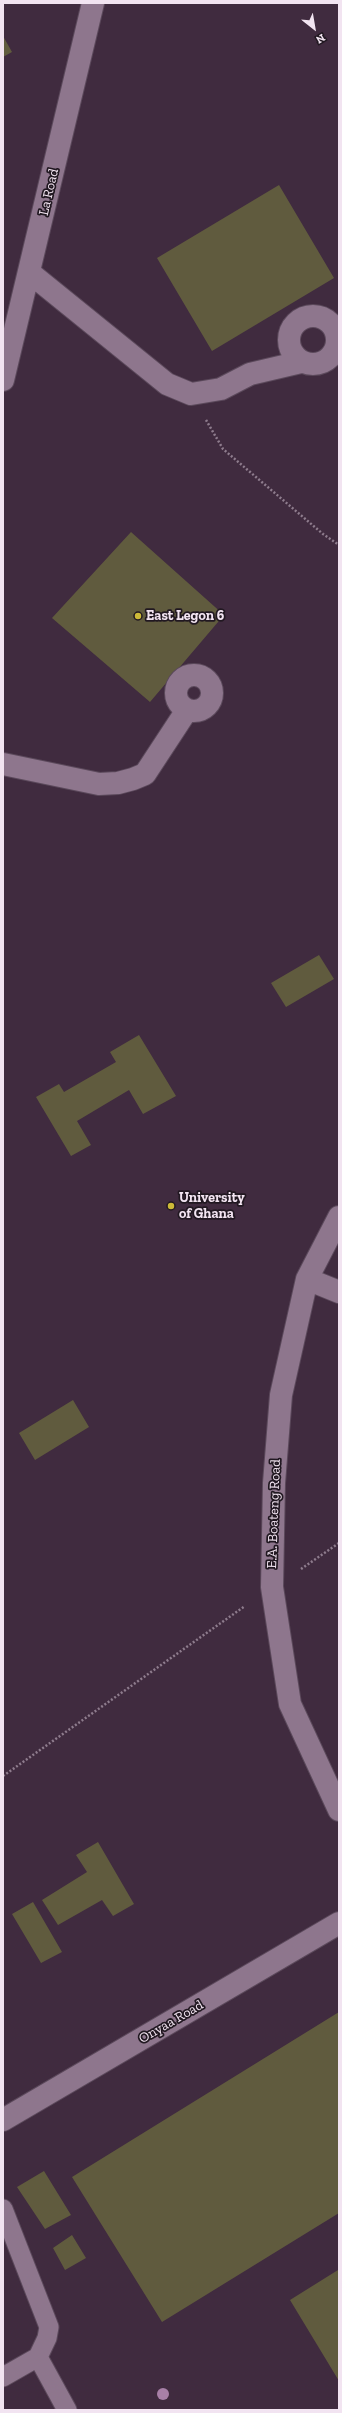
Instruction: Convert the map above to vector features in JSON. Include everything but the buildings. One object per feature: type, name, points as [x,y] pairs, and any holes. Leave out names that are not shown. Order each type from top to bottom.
[{"type":"street","name":"La Road","points":[[3,380],[30,273],[93,3]]},
{"type":"street","points":[[30,273],[167,384],[191,394],[221,389],[250,374],[301,362]]},
{"type":"street","points":[[3,764],[99,784],[118,783],[133,779],[145,774],[187,710]]},
{"type":"street","name":"E.A. Boateng Road","points":[[339,1217],[307,1279],[281,1395],[274,1483],[272,1587],[290,1704],[339,1810]]},
{"type":"street","points":[[307,1279],[339,1292]]},
{"type":"street","name":"Onyaa Road","points":[[3,2120],[339,1923]]},
{"type":"lane","points":[[3,2209],[49,2326],[47,2338],[38,2357],[3,2377]]},
{"type":"lane","points":[[38,2357],[67,2410]]},
{"type":"path","points":[[191,394],[223,449],[323,534],[339,545]]},
{"type":"path","points":[[3,1776],[272,1587],[339,1543]]},
{"type":"place","name":"East Legon 6","points":[[138,616]]},
{"type":"place","name":"University of Ghana","points":[[171,1206]]}]
